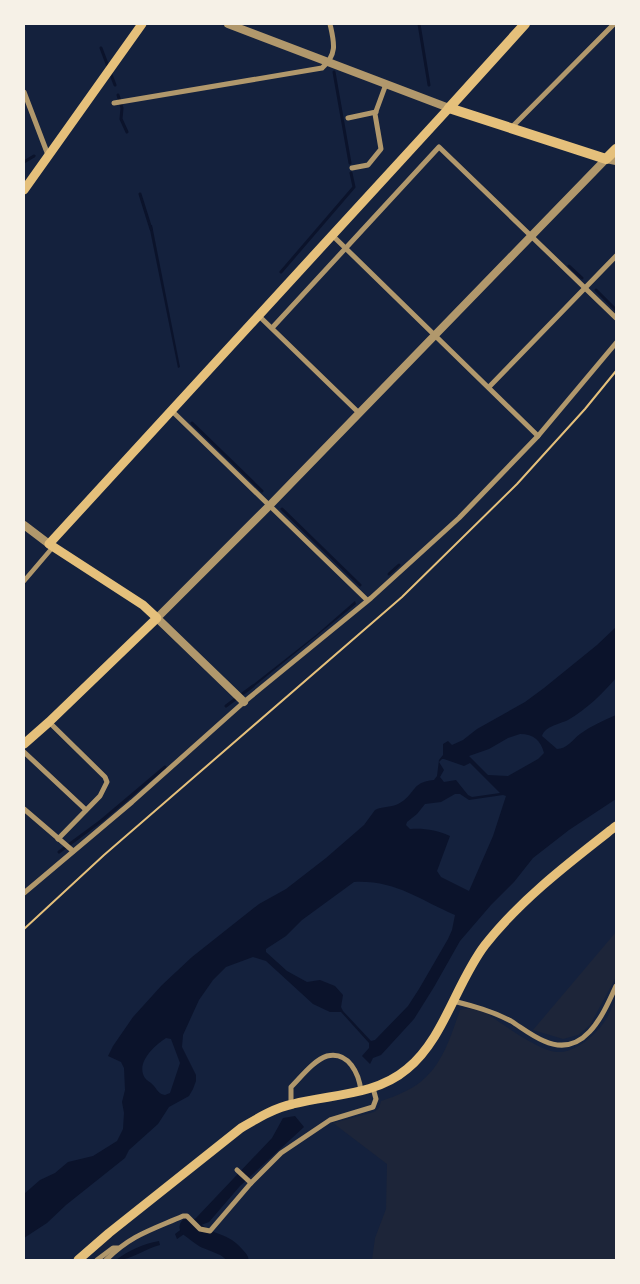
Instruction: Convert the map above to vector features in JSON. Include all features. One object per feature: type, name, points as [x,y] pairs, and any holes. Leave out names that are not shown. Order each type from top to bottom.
[{"type":"highway","points":[[525,24],[449,108],[611,160],[616,149]]},
{"type":"main road","points":[[24,190],[142,24]]},
{"type":"main road","points":[[24,744],[157,618],[143,605],[51,545],[449,108]]},
{"type":"main road","points":[[78,1260],[242,1128],[265,1114],[291,1104],[373,1088],[388,1082],[407,1069],[423,1053],[484,946],[506,920],[548,881],[616,826]]},
{"type":"street","points":[[228,24],[449,108]]},
{"type":"street","points":[[114,103],[322,68],[329,62],[335,45],[330,24]]},
{"type":"street","points":[[510,128],[614,24]]},
{"type":"street","points":[[352,168],[368,165],[381,149],[376,112],[386,84]]},
{"type":"street","points":[[24,92],[48,155]]},
{"type":"street","points":[[348,118],[376,112]]},
{"type":"street","points":[[272,328],[439,147],[616,318]]},
{"type":"street","points":[[244,702],[157,618],[270,505],[531,236],[611,160]]},
{"type":"street","points":[[332,235],[538,436]]},
{"type":"street","points":[[489,387],[616,256]]},
{"type":"street","points":[[259,316],[359,413]]},
{"type":"street","points":[[24,892],[132,802],[244,702],[368,600],[459,518],[538,436],[616,344]]},
{"type":"street","points":[[172,411],[368,600]]},
{"type":"street","points":[[24,526],[51,545],[24,581]]},
{"type":"street","points":[[49,722],[105,777],[107,782],[100,796],[58,839]]},
{"type":"street","points":[[24,752],[86,810]]},
{"type":"street","points":[[24,809],[73,852]]},
{"type":"street","points":[[453,1001],[486,1009],[511,1021],[545,1042],[559,1046],[571,1044],[584,1038],[596,1025],[616,986]]},
{"type":"street","points":[[291,1104],[291,1087],[315,1064],[327,1056],[342,1057],[350,1063],[360,1077],[361,1091]]},
{"type":"street","points":[[106,1260],[118,1248],[136,1236],[183,1216],[187,1216],[200,1229],[210,1231],[251,1183],[281,1153],[330,1120],[373,1107],[376,1099],[373,1088]]},
{"type":"street","points":[[237,1170],[251,1183]]},
{"type":"street","points":[[97,1260],[113,1248],[118,1248]]},
{"type":"path","points":[[24,929],[104,854],[402,597],[517,484],[585,410],[616,372]]},
{"type":"shaded area","points":[[149,225],[152,225],[180,367],[178,368]]},
{"type":"shaded area","points":[[355,601],[356,604],[252,688],[250,687],[316,635]]},
{"type":"shaded area","points":[[616,627],[616,678],[582,711],[568,720],[549,728],[542,736],[557,749],[561,749],[589,728],[616,715],[616,799],[569,830],[533,858],[514,882],[460,941],[414,1019],[381,1055],[373,1058],[370,1064],[362,1056],[369,1048],[369,1043],[341,1012],[330,1012],[313,1004],[266,961],[253,957],[226,967],[213,980],[199,1000],[183,1035],[182,1047],[196,1075],[196,1081],[189,1096],[169,1107],[158,1124],[129,1150],[125,1158],[66,1205],[47,1223],[24,1238],[24,1194],[40,1180],[55,1173],[68,1162],[93,1156],[117,1141],[123,1129],[124,1068],[121,1062],[108,1056],[133,1017],[162,985],[192,957],[259,904],[286,889],[326,858],[364,825],[375,810],[398,804],[408,797],[421,783],[434,780],[437,776],[439,760],[443,755],[443,744],[448,741],[452,745],[463,740],[477,729],[525,702],[597,645]],"holes":[[[520,734],[529,735],[539,742],[544,753],[538,759],[508,776],[488,775],[469,756],[489,749],[508,738]],[[444,759],[464,766],[470,763],[500,793],[472,797],[468,795],[456,780],[444,782],[440,777],[444,770],[439,762]],[[455,794],[460,794],[469,800],[506,796],[493,836],[469,891],[441,877],[437,871],[450,836],[430,830],[410,829],[406,825],[425,804],[441,802]],[[354,882],[369,882],[395,888],[455,915],[448,939],[408,1006],[375,1040],[371,1041],[343,1011],[341,1007],[343,995],[335,986],[320,980],[307,982],[287,971],[266,952],[266,949],[286,936],[302,920]],[[166,1038],[171,1039],[180,1063],[170,1093],[165,1095],[160,1093],[146,1079],[143,1072],[144,1061],[157,1045]]]},
{"type":"shaded area","points":[[616,932],[616,977],[590,1025],[578,1035],[563,1039],[533,1030]]},
{"type":"shaded area","points":[[616,998],[616,1260],[372,1260],[375,1238],[386,1209],[387,1164],[333,1123],[374,1112],[379,1108],[381,1101],[406,1091],[427,1076],[442,1056],[460,1010],[480,1009],[539,1046],[548,1050],[563,1052],[582,1044],[593,1035],[606,1019]]},
{"type":"shaded area","points":[[295,1116],[304,1127],[240,1186],[209,1222],[193,1228],[177,1239],[175,1234],[196,1218],[272,1138],[283,1118]]},
{"type":"shaded area","points":[[205,1236],[221,1242],[242,1260],[236,1260],[218,1245],[205,1241]]},
{"type":"shaded area","points":[[159,1241],[160,1245],[122,1260],[116,1260],[136,1248]]},
{"type":"waterway","points":[[419,24],[429,85]]},
{"type":"waterway","points":[[101,48],[115,85]]},
{"type":"waterway","points":[[334,72],[350,163]]},
{"type":"waterway","points":[[118,95],[122,108],[121,119],[127,132]]},
{"type":"waterway","points":[[24,162],[34,156]]},
{"type":"waterway","points":[[281,272],[354,187],[351,173]]},
{"type":"waterway","points":[[140,194],[151,229]]},
{"type":"waterway","points":[[569,266],[582,278]]},
{"type":"waterway","points":[[596,290],[616,310]]},
{"type":"waterway","points":[[192,423],[262,491]]},
{"type":"waterway","points":[[282,509],[360,585]]},
{"type":"waterway","points":[[389,574],[399,565]]},
{"type":"waterway","points":[[226,706],[253,686]]},
{"type":"waterway","points":[[59,852],[101,821],[165,767]]},
{"type":"waterway","points":[[189,1227],[204,1238],[228,1249],[239,1260]]}]
